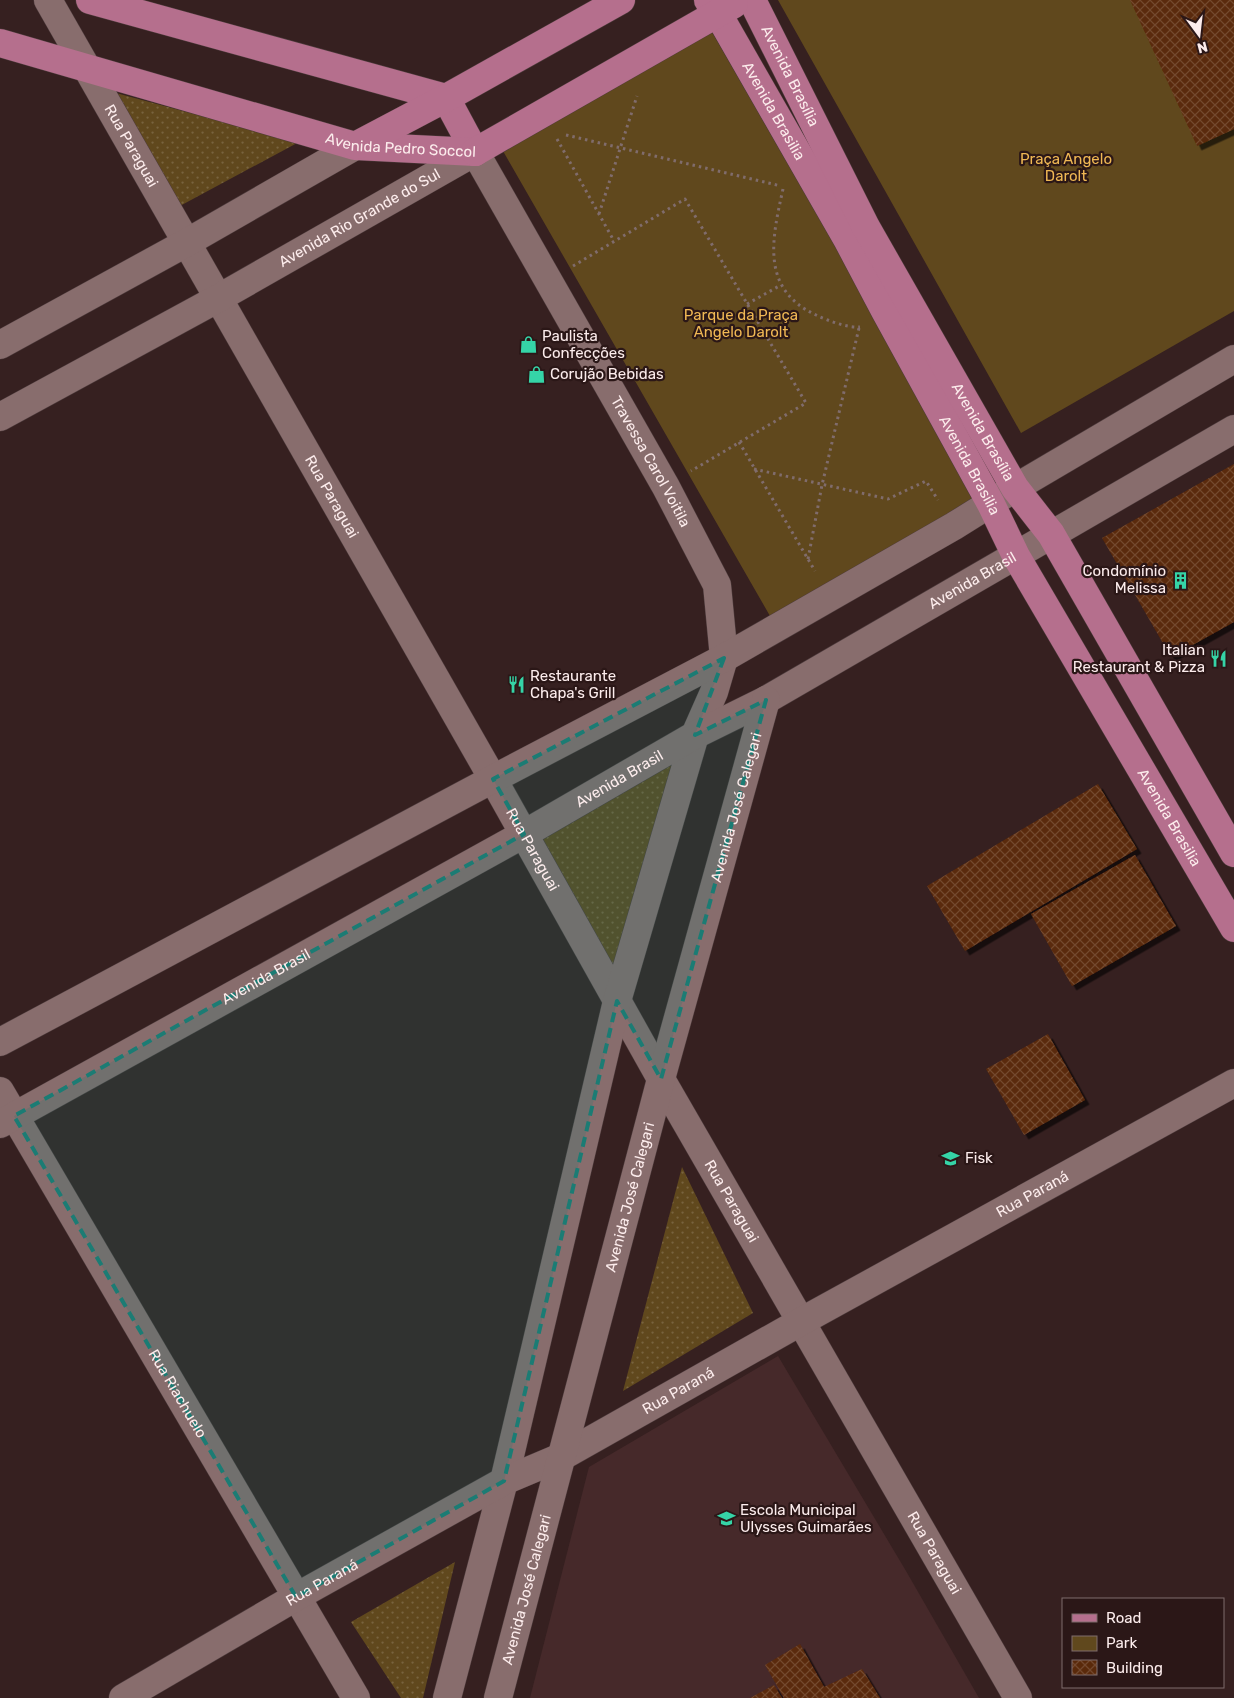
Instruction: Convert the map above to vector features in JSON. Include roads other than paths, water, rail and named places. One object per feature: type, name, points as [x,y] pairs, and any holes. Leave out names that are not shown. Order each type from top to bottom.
[{"type":"main road","points":[[90,0],[446,98]]},
{"type":"main road","points":[[355,146],[446,98],[621,0]]},
{"type":"main road","name":"Avenida Rio Grande do Sul","points":[[474,152],[548,123],[629,63],[713,6],[742,0]]},
{"type":"main road","name":"Avenida Brasília","points":[[752,0],[857,233],[1015,488],[1052,534],[1234,853]]},
{"type":"main road","name":"Avenida Brasilia","points":[[713,6],[857,233],[885,311],[991,504],[1016,556],[1234,928]]},
{"type":"main road","name":"Avenida Pedro Soccol","points":[[0,43],[355,146],[474,152]]},
{"type":"main road","name":"Avenida Pedro Soccol","points":[[446,98],[474,152]]},
{"type":"street","name":"Rua Paraguai","points":[[48,0],[493,779],[617,1002],[1018,1698]]},
{"type":"street","points":[[0,344],[186,243],[355,146]]},
{"type":"street","name":"Travessa Carol Voitila","points":[[474,152],[666,487],[717,585],[724,658],[714,692],[694,735]]},
{"type":"street","name":"Avenida Rio Grande do Sul","points":[[0,416],[218,299],[474,152]]},
{"type":"street","points":[[0,1042],[724,658],[954,526],[1234,359]]},
{"type":"street","name":"Avenida Brasil","points":[[7,1120],[524,834],[694,735],[766,700],[1234,429]]},
{"type":"street","name":"Avenida José Calegari","points":[[498,1698],[661,1079],[766,700]]},
{"type":"street","points":[[447,1698],[504,1481],[617,1002],[694,735]]},
{"type":"street","name":"Rua Paraná","points":[[123,1698],[296,1597],[504,1481],[560,1457],[1234,1083]]},
{"type":"street","name":"Rua Riachuelo","points":[[0,1091],[7,1120],[356,1698]]},
{"type":"place","name":"Paulista Confecções","points":[[528,345]]},
{"type":"place","name":"Corujão Bebidas","points":[[536,374]]},
{"type":"place","name":"Condomínio Melissa","points":[[1180,580]]},
{"type":"place","name":"Italian Restaurant & Pizza","points":[[1219,659]]},
{"type":"place","name":"Restaurante Chapa's Grill","points":[[516,685]]},
{"type":"place","name":"Fisk","points":[[951,1158]]},
{"type":"place","name":"Escola Municipal Ulysses Guimarães","points":[[726,1519]]},
{"type":"park label","name":"Praça Angelo Darolt","points":[[1066,168]]},
{"type":"park label","name":"Parque da Praça Angelo Darolt","points":[[741,324]]}]
